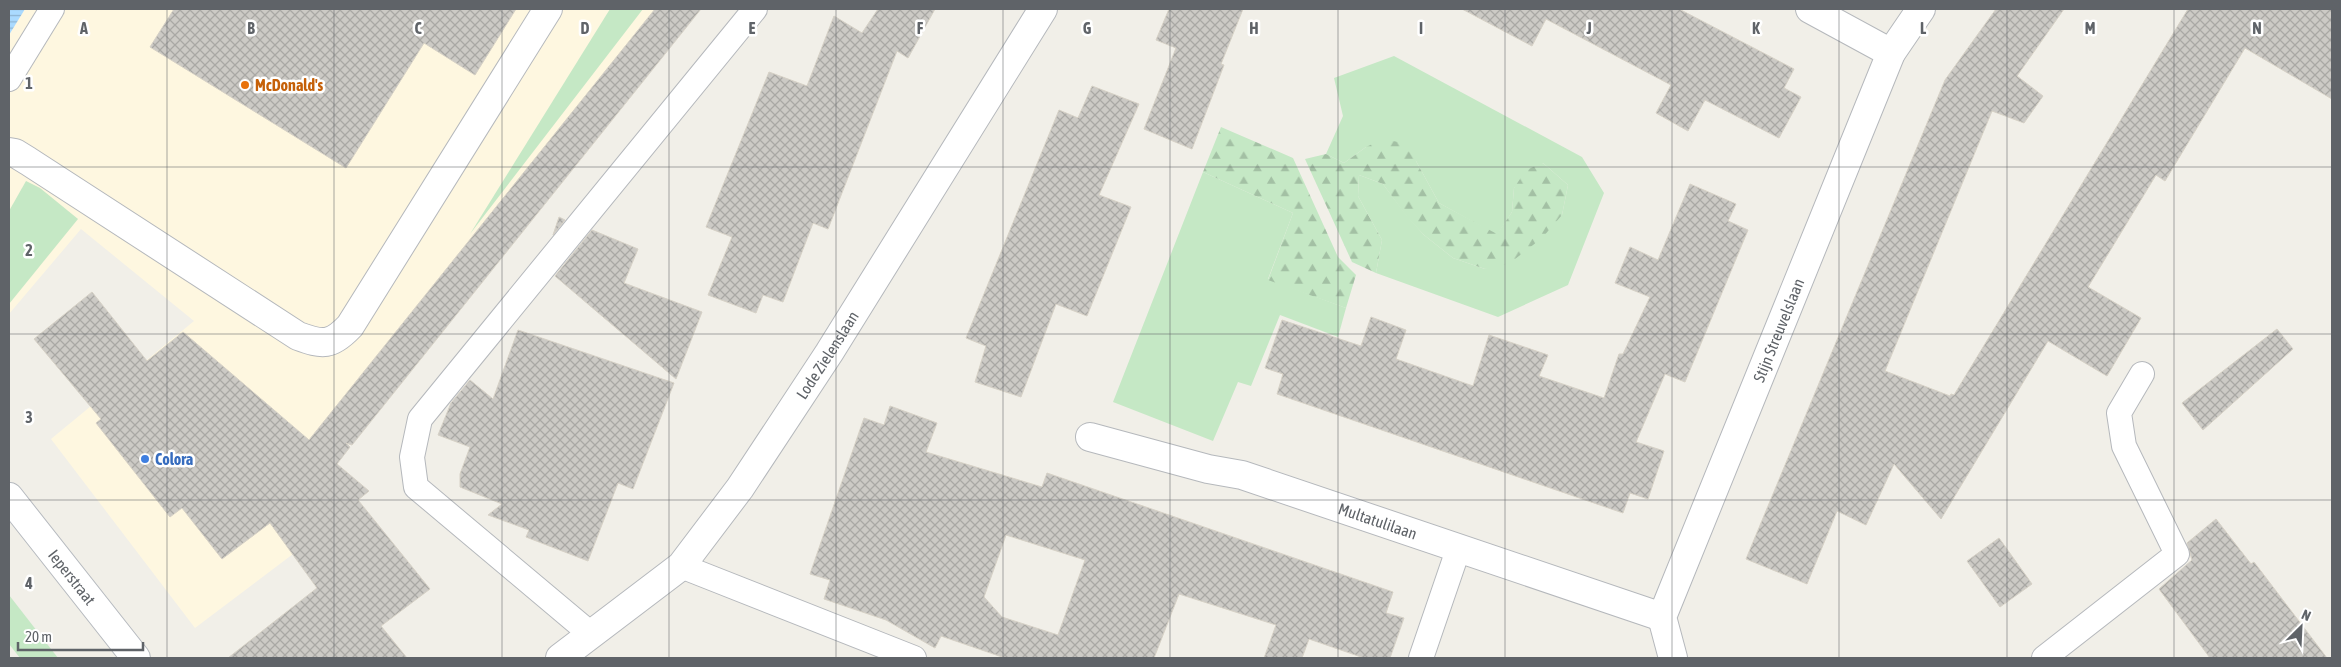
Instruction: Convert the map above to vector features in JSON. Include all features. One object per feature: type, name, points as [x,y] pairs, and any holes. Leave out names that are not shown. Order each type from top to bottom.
[{"type":"street","points":[[9,152],[15,153],[28,161],[298,336],[318,343],[338,338],[350,326],[548,9]]},
{"type":"street","name":"Lode Zielenslaan","points":[[560,658],[681,566],[740,488],[829,353],[1043,9]]},
{"type":"street","points":[[1810,9],[1892,53]]},
{"type":"street","name":"Stijn Streuvelslaan","points":[[1662,617],[1892,53],[1921,9]]},
{"type":"street","name":"Multatulilaan","points":[[1090,438],[1208,469],[1242,475],[1662,617]]},
{"type":"street","name":"Ieperstraat","points":[[9,497],[136,658]]},
{"type":"street","points":[[1662,617],[1673,658]]},
{"type":"lane","points":[[9,79],[52,9]]},
{"type":"lane","points":[[592,635],[416,487],[412,457],[420,419],[755,9]]},
{"type":"lane","points":[[2044,658],[2177,554],[2124,446],[2119,413],[2142,374]]},
{"type":"lane","points":[[1421,658],[1459,547]]},
{"type":"lane","points":[[681,566],[914,658]]},
{"type":"shaded area","points":[[9,9],[655,9],[309,441],[369,491],[293,554],[195,628],[51,439],[194,321],[81,229],[9,314]]},
{"type":"green space","points":[[610,9],[643,9],[470,234]]},
{"type":"green space","points":[[1394,56],[1582,157],[1604,193],[1568,285],[1498,317],[1376,273],[1382,240],[1358,196],[1359,175],[1383,184],[1424,235],[1453,258],[1485,269],[1562,215],[1568,185],[1543,163],[1514,188],[1512,212],[1497,235],[1439,203],[1416,161],[1366,147],[1344,163],[1326,154],[1343,116],[1334,78]]},
{"type":"green space","points":[[1221,127],[1293,158],[1338,257],[1356,275],[1346,308],[1268,280],[1293,213],[1203,172]]},
{"type":"green space","points":[[1383,139],[1403,143],[1416,161],[1439,203],[1497,234],[1512,212],[1514,188],[1526,170],[1543,163],[1568,185],[1562,215],[1542,238],[1510,263],[1485,269],[1453,258],[1424,235],[1407,217],[1383,184],[1359,175],[1358,196],[1382,240],[1376,273],[1352,262],[1305,159],[1326,154],[1344,163],[1366,147]]},
{"type":"green space","points":[[1203,172],[1293,213],[1268,279],[1346,308],[1338,337],[1280,315],[1251,386],[1238,382],[1213,441],[1113,402]]},
{"type":"green space","points":[[26,181],[40,188],[78,219],[9,304],[9,211]]},
{"type":"green space","points":[[9,595],[58,658],[20,658],[9,644]]},
{"type":"water","points":[[9,9],[25,9],[9,35]]},
{"type":"building","points":[[174,9],[516,9],[475,75],[424,43],[346,168],[150,47]]},
{"type":"building","points":[[655,9],[701,9],[352,445],[346,443],[350,447],[337,464],[369,491],[358,500],[430,589],[381,626],[407,658],[228,658],[317,588],[270,523],[222,559],[182,508],[170,517],[96,423],[101,419],[34,339],[92,292],[147,361],[183,332],[309,440]]},
{"type":"building","points":[[878,9],[935,9],[908,58],[897,51],[828,229],[813,223],[783,302],[763,295],[756,313],[708,295],[732,237],[706,227],[769,72],[807,86],[834,16],[862,33]]},
{"type":"building","points":[[1169,9],[1243,9],[1221,64],[1224,65],[1192,149],[1144,129],[1176,48],[1156,40]]},
{"type":"building","points":[[1462,9],[1679,9],[1794,69],[1784,88],[1801,97],[1779,138],[1705,100],[1688,131],[1656,113],[1671,85],[1546,19],[1532,46]]},
{"type":"building","points":[[1996,9],[2064,9],[2017,76],[2043,96],[2024,123],[1992,111],[1885,371],[1950,396],[1951,394],[1954,395],[2188,9],[2332,9],[2332,99],[2245,48],[2165,181],[2156,175],[2088,287],[2141,318],[2107,376],[2048,341],[1941,519],[1894,464],[1866,525],[1837,511],[1807,584],[1746,559],[1945,80]]},
{"type":"building","points":[[1092,86],[1139,104],[1099,195],[1131,207],[1087,316],[1056,304],[1021,397],[975,382],[986,346],[966,338],[1059,110],[1078,118]]},
{"type":"building","points":[[1690,184],[1736,204],[1728,221],[1748,230],[1685,382],[1665,374],[1636,442],[1664,451],[1648,499],[1630,493],[1623,513],[1277,394],[1283,374],[1265,368],[1282,320],[1361,346],[1371,317],[1406,330],[1396,359],[1473,386],[1489,335],[1548,355],[1539,376],[1604,398],[1619,354],[1623,354],[1650,297],[1615,283],[1630,247],[1658,260]]},
{"type":"building","points":[[559,217],[565,220],[553,235]]},
{"type":"building","points":[[592,230],[638,249],[624,283],[702,312],[676,379],[555,276]]},
{"type":"building","points":[[2277,329],[2293,349],[2203,430],[2182,403]]},
{"type":"building","points":[[518,330],[674,383],[633,489],[618,483],[588,561],[526,537],[529,530],[488,515],[502,504],[460,487],[460,474],[470,447],[438,435],[451,403],[470,380],[493,399]]},
{"type":"building","points":[[890,406],[937,423],[926,452],[1042,487],[1047,473],[1393,592],[1386,613],[1404,618],[1390,658],[1364,658],[1309,639],[1302,658],[1264,658],[1276,625],[1179,594],[1154,658],[1005,658],[941,636],[935,648],[886,620],[824,599],[830,580],[810,574],[864,418],[884,425]],"holes":[[[1006,535],[1085,560],[1058,635],[1002,617],[984,597]]]},
{"type":"building","points":[[2216,519],[2251,564],[2254,562],[2327,658],[2210,658],[2159,589],[2192,560],[2187,543]]},
{"type":"building","points":[[1999,538],[2032,584],[2000,607],[1967,561]]},
{"type":"place","name":"McDonald's","points":[[245,85]]},
{"type":"place","name":"Colora","points":[[145,459]]}]
